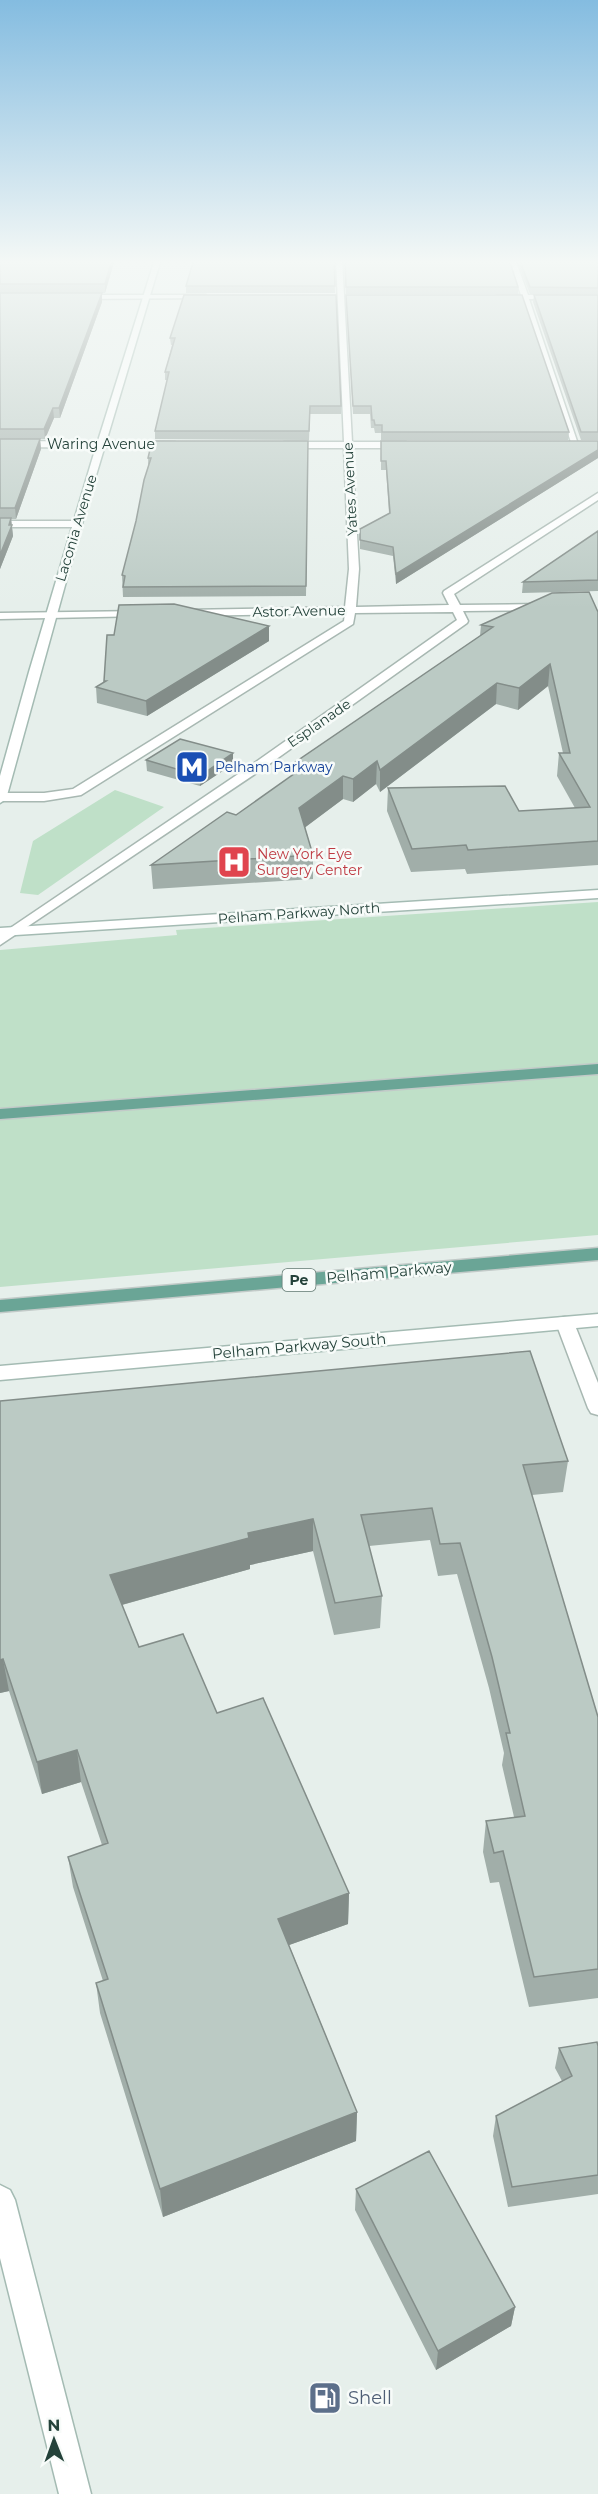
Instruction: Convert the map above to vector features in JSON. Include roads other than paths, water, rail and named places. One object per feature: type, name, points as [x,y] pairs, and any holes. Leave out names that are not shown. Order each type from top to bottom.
[{"type":"main road","points":[[0,1114],[598,1069]]},
{"type":"main road","name":"Pelham Parkway","points":[[0,1306],[598,1254]]},
{"type":"street","name":"Laconia Avenue","points":[[0,798],[50,615],[123,375]]},
{"type":"street","name":"Yates Avenue","points":[[345,375],[354,569],[351,610]]},
{"type":"street","points":[[552,375],[576,445]]},
{"type":"street","name":"Waring Avenue","points":[[0,444],[183,445]]},
{"type":"street","points":[[277,445],[414,445]]},
{"type":"street","points":[[564,445],[587,445]]},
{"type":"street","name":"Esplanade","points":[[0,941],[267,761],[463,621],[448,593],[598,496]]},
{"type":"street","points":[[0,524],[77,524]]},
{"type":"street","name":"Astor Avenue","points":[[173,613],[553,607]]},
{"type":"street","points":[[0,798],[44,797],[78,792],[350,622],[351,610]]},
{"type":"street","points":[[0,616],[150,614]]},
{"type":"street","name":"Pelham Parkway North","points":[[0,932],[598,894]]},
{"type":"street","name":"Pelham Parkway South","points":[[0,1373],[598,1320]]},
{"type":"street","points":[[565,1323],[598,1408]]},
{"type":"street","points":[[0,2200],[75,2494]]},
{"type":"place","name":"Pelham Parkway","points":[[192,767]]},
{"type":"place","name":"New York Eye Surgery Center","points":[[234,862]]},
{"type":"place","name":"Shell","points":[[325,2398]]}]
